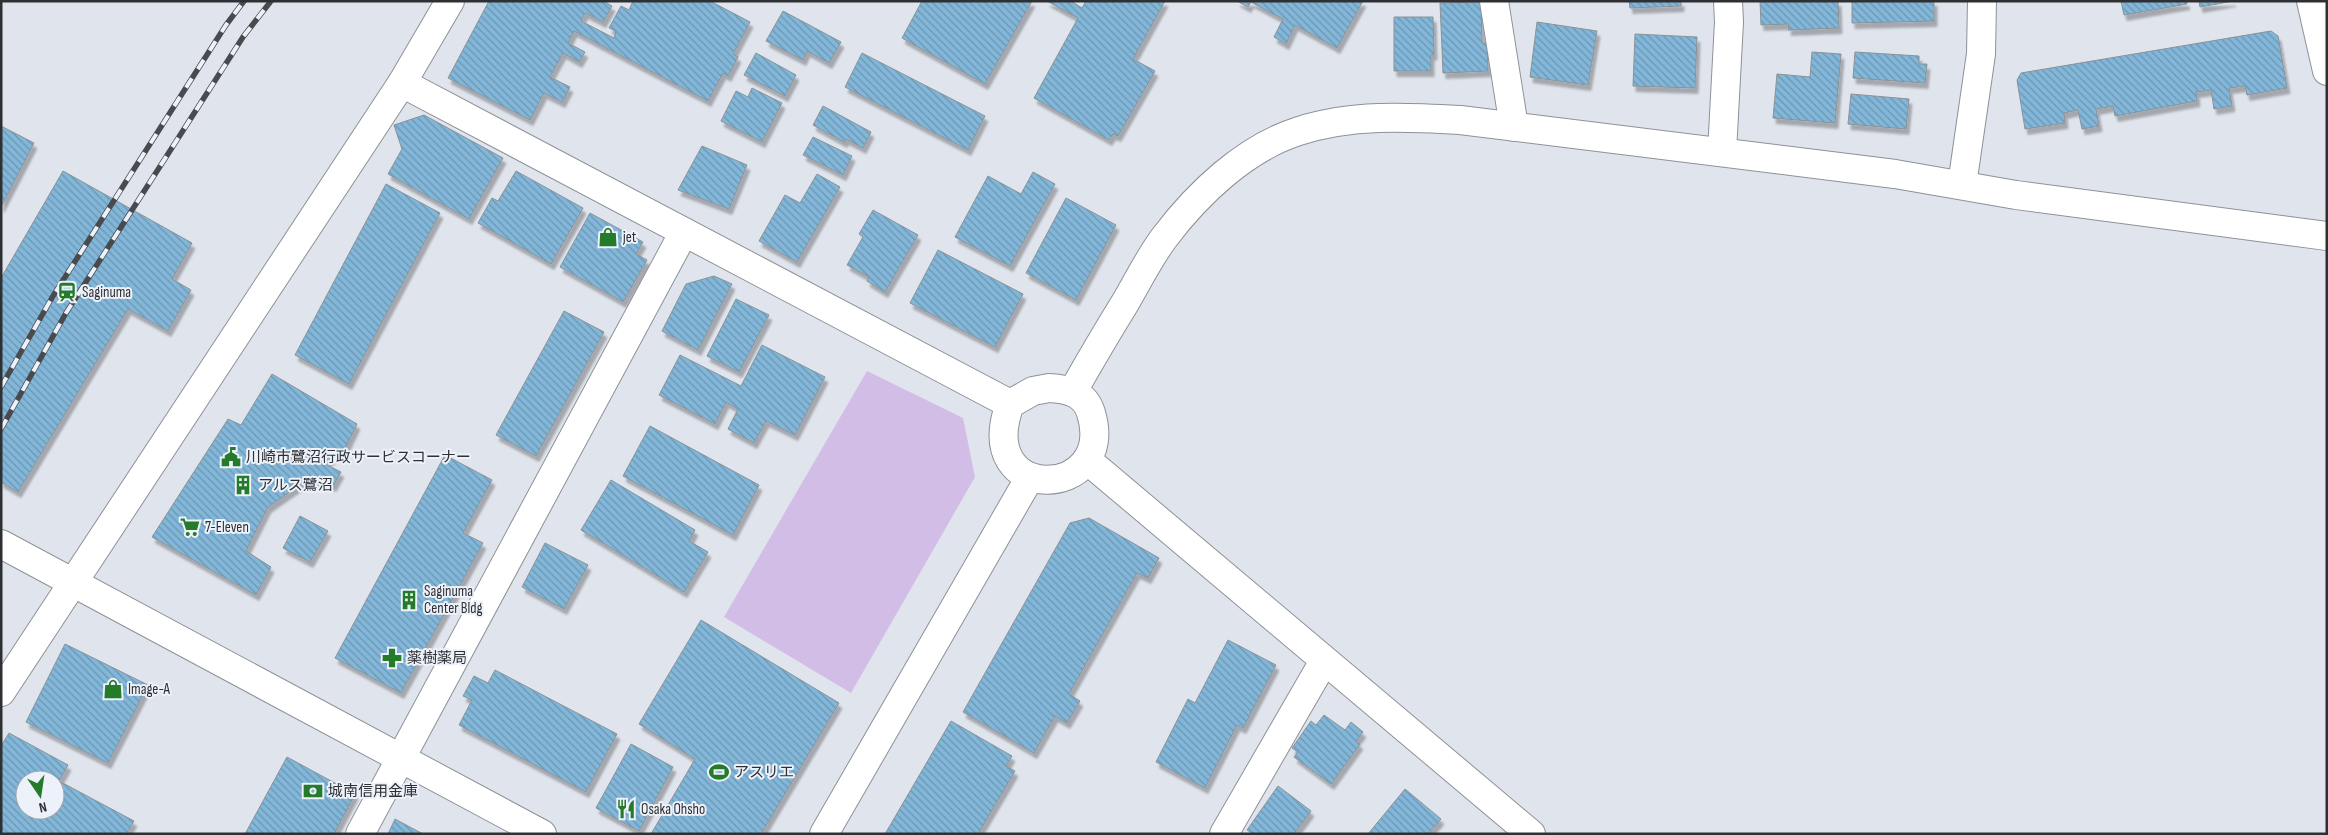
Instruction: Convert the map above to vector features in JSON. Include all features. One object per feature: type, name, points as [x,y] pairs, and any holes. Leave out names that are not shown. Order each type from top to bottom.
[{"type":"street","points":[[1,692],[402,83],[450,1]]},
{"type":"street","points":[[1494,1],[1514,126]]},
{"type":"street","points":[[1722,152],[1728,1]]},
{"type":"street","points":[[1962,185],[1981,54],[1982,1]]},
{"type":"street","points":[[2311,1],[2327,71]]},
{"type":"street","points":[[402,83],[1010,404]]},
{"type":"street","points":[[1074,391],[1163,240],[1185,212],[1225,174],[1263,147],[1299,131],[1348,120],[1396,117],[1460,120],[1514,126],[1895,174],[2026,197],[2327,236]]},
{"type":"street","points":[[360,834],[684,232]]},
{"type":"street","points":[[1049,388],[1074,391],[1084,400],[1095,427],[1094,444],[1087,460],[1076,470],[1061,478],[1046,481],[1030,477],[1014,466],[1004,446],[1002,432],[1010,404],[1033,391],[1049,388]]},
{"type":"street","points":[[1087,460],[1324,662],[1531,834]]},
{"type":"street","points":[[824,834],[1030,477]]},
{"type":"street","points":[[1,544],[542,834]]},
{"type":"street","points":[[1224,834],[1324,662]]},
{"type":"shaded area","points":[[867,371],[963,418],[975,477],[851,693],[724,617]]},
{"type":"building","points":[[489,1],[603,1],[612,6],[603,22],[585,13],[581,21],[614,38],[616,31],[609,28],[621,6],[629,10],[633,1],[710,1],[750,22],[733,54],[738,57],[728,76],[723,73],[708,101],[574,31],[568,43],[585,52],[579,62],[563,53],[550,77],[570,87],[562,102],[544,93],[530,120],[448,78]]},
{"type":"building","points":[[922,1],[1032,1],[985,84],[902,38]]},
{"type":"building","points":[[1047,1],[1071,1],[1082,8],[1086,1],[1165,1],[1133,59],[1155,71],[1118,136],[1113,134],[1109,140],[1034,98],[1078,18]]},
{"type":"building","points":[[1237,1],[1363,1],[1337,48],[1295,25],[1286,44],[1274,37],[1283,19],[1251,2],[1248,7]]},
{"type":"building","points":[[1629,1],[1681,1],[1681,6],[1630,8]]},
{"type":"building","points":[[1760,1],[1838,1],[1839,28],[1788,30],[1789,24],[1761,25]]},
{"type":"building","points":[[1852,1],[1934,1],[1934,21],[1852,23]]},
{"type":"building","points":[[2121,1],[2186,1],[2187,4],[2124,15]]},
{"type":"building","points":[[2199,1],[2233,1],[2200,7]]},
{"type":"building","points":[[1481,2],[1482,43],[1487,43],[1488,71],[1443,73],[1440,3]]},
{"type":"building","points":[[783,11],[841,42],[829,63],[807,51],[803,60],[766,41]]},
{"type":"building","points":[[1394,17],[1433,17],[1434,54],[1431,55],[1431,71],[1394,71]]},
{"type":"building","points":[[1537,22],[1597,31],[1588,85],[1530,77]]},
{"type":"building","points":[[2271,31],[2278,36],[2287,88],[2247,95],[2245,86],[2229,88],[2232,106],[2214,109],[2211,90],[2196,92],[2197,101],[2115,116],[2113,106],[2096,109],[2099,126],[2082,129],[2078,110],[2064,113],[2065,123],[2025,129],[2017,80],[2021,73]]},
{"type":"building","points":[[1635,34],[1697,37],[1695,88],[1633,86]]},
{"type":"building","points":[[1812,52],[1841,54],[1835,123],[1773,118],[1777,74],[1810,77]]},
{"type":"building","points":[[1855,52],[1919,56],[1919,64],[1927,64],[1925,83],[1853,78]]},
{"type":"building","points":[[756,53],[796,75],[785,96],[744,75]]},
{"type":"building","points":[[862,53],[985,116],[968,150],[845,87]]},
{"type":"building","points":[[752,88],[782,103],[762,142],[721,121],[736,91],[748,97]]},
{"type":"building","points":[[1851,94],[1909,99],[1906,129],[1848,124]]},
{"type":"building","points":[[823,106],[871,132],[863,148],[846,139],[844,142],[813,125]]},
{"type":"building","points":[[424,115],[503,158],[469,219],[388,174],[402,149],[394,125]]},
{"type":"building","points":[[1,126],[34,143],[1,207]]},
{"type":"building","points":[[813,137],[852,156],[843,175],[803,155]]},
{"type":"building","points":[[702,146],[747,165],[729,209],[678,190]]},
{"type":"building","points":[[63,171],[192,243],[172,279],[191,290],[168,331],[128,309],[18,492],[1,482],[1,278]]},
{"type":"building","points":[[516,171],[583,208],[551,264],[478,223],[492,198],[498,201]]},
{"type":"building","points":[[1033,172],[1055,184],[1010,266],[955,237],[988,176],[1021,194]]},
{"type":"building","points":[[817,174],[840,187],[797,262],[759,241],[785,195],[800,203]]},
{"type":"building","points":[[386,184],[440,213],[349,384],[295,355]]},
{"type":"building","points":[[1066,198],[1116,225],[1076,300],[1026,273]]},
{"type":"building","points":[[873,210],[918,235],[885,292],[867,281],[869,277],[847,265],[863,237],[859,234]]},
{"type":"building","points":[[590,213],[643,242],[636,254],[647,260],[623,302],[560,267]]},
{"type":"building","points":[[938,250],[1023,294],[995,347],[910,303]]},
{"type":"building","points":[[714,276],[732,284],[698,350],[662,331],[686,284]]},
{"type":"building","points":[[736,299],[769,315],[739,372],[707,356]]},
{"type":"building","points":[[564,311],[604,332],[536,456],[496,435]]},
{"type":"building","points":[[762,345],[825,377],[795,435],[766,421],[754,443],[728,429],[738,409],[726,402],[715,424],[659,395],[680,355],[741,386]]},
{"type":"building","name":"アルス鷺沼","points":[[272,374],[357,424],[347,445],[325,464],[341,472],[333,486],[320,479],[318,484],[308,479],[268,507],[246,551],[271,567],[256,595],[152,537],[228,419],[241,425]]},
{"type":"building","points":[[650,426],[759,485],[733,535],[623,476]]},
{"type":"building","name":"Saginuma Center Bldg","points":[[445,455],[492,480],[463,533],[483,543],[401,693],[335,658]]},
{"type":"building","points":[[611,480],[695,530],[689,541],[708,552],[684,592],[581,530]]},
{"type":"building","points":[[300,516],[328,531],[310,562],[283,548]]},
{"type":"building","points":[[1089,518],[1159,558],[1148,578],[1137,573],[1069,694],[1080,701],[1067,723],[1055,716],[1034,753],[963,712],[1070,523]]},
{"type":"building","points":[[545,543],[588,565],[564,609],[522,587]]},
{"type":"building","points":[[701,620],[839,703],[761,834],[651,834],[695,759],[639,724]]},
{"type":"building","points":[[1228,640],[1276,665],[1243,728],[1237,725],[1205,788],[1156,762],[1188,699],[1195,703]]},
{"type":"building","points":[[65,644],[148,685],[108,763],[26,722]]},
{"type":"building","points":[[495,670],[617,734],[586,792],[459,725],[472,700],[463,696],[474,676],[488,683]]},
{"type":"building","points":[[1324,715],[1345,730],[1351,722],[1363,732],[1356,741],[1360,744],[1331,784],[1294,757],[1298,752],[1292,748],[1311,721],[1316,725]]},
{"type":"building","points":[[951,721],[1012,756],[1006,766],[1015,771],[978,834],[885,834]]},
{"type":"building","points":[[9,733],[68,765],[65,770],[15,770],[15,820],[65,820],[65,784],[134,821],[126,834],[1,834],[1,746]]},
{"type":"building","points":[[631,744],[673,767],[639,831],[596,808]]},
{"type":"building","points":[[287,757],[355,794],[334,834],[245,834]]},
{"type":"building","points":[[1278,786],[1311,811],[1294,834],[1253,834],[1247,830]]},
{"type":"building","points":[[1405,789],[1441,819],[1428,834],[1368,834]]},
{"type":"building","points":[[395,819],[423,834],[388,834]]},
{"type":"railway","points":[[1,387],[53,296],[226,25],[244,1]]},
{"type":"railway","points":[[1,429],[66,313],[243,37],[271,1]]},
{"type":"place","name":"jet","points":[[608,237]]},
{"type":"place","name":"Saginuma","points":[[67,292]]},
{"type":"place","name":"川崎市鷺沼行政サービスコーナー","points":[[231,457]]},
{"type":"place","name":"アルス鷺沼","points":[[243,485]]},
{"type":"place","name":"7-Eleven","points":[[190,527]]},
{"type":"place","name":"Saginuma Center Bldg","points":[[409,600]]},
{"type":"place","name":"薬樹薬局","points":[[392,658]]},
{"type":"place","name":"Image-A","points":[[113,689]]},
{"type":"place","name":"アスリエ","points":[[719,772]]},
{"type":"place","name":"城南信用金庫","points":[[313,791]]},
{"type":"place","name":"Osaka Ohsho","points":[[626,809]]}]
